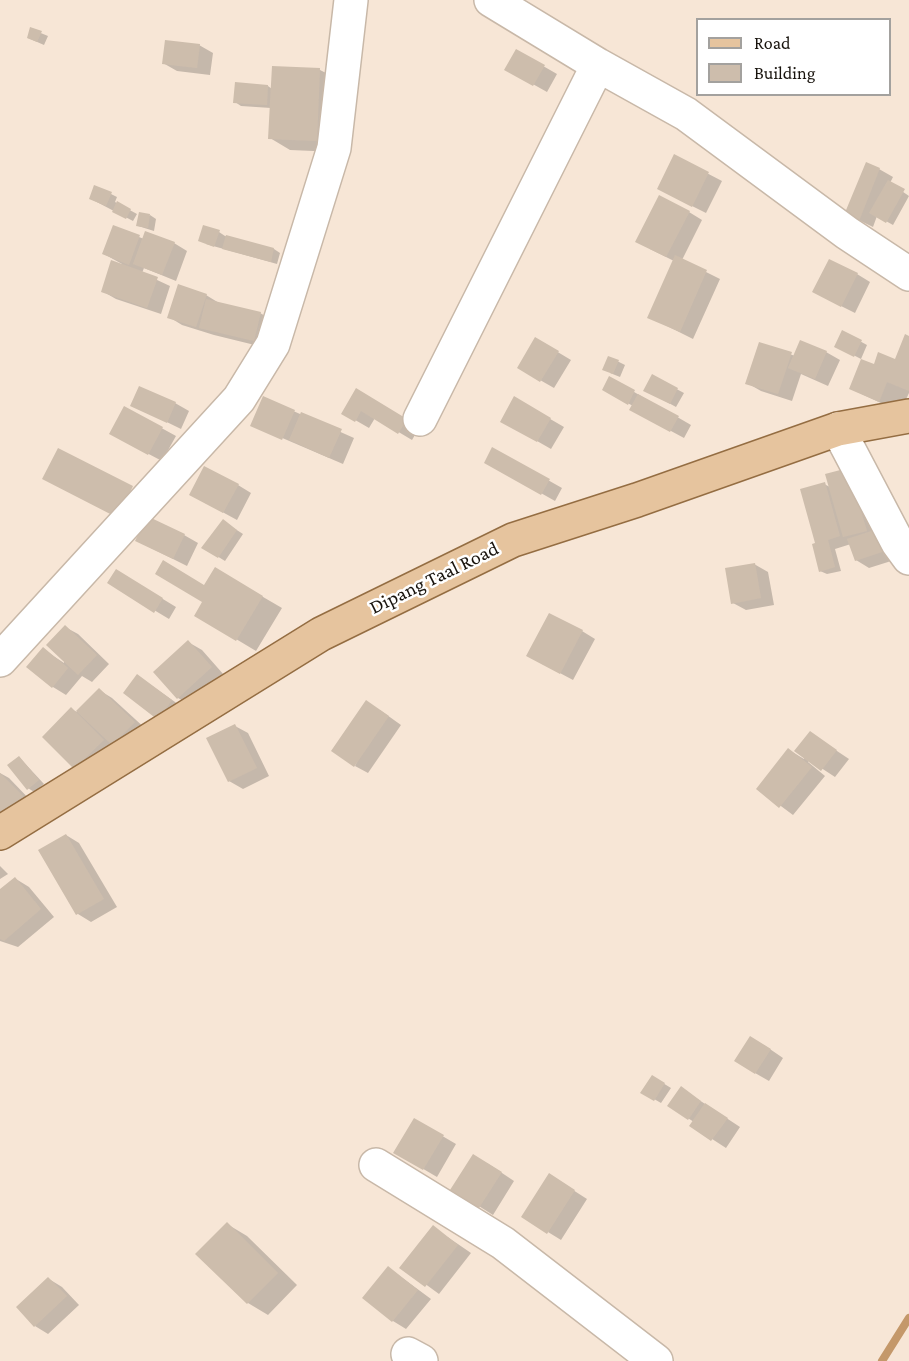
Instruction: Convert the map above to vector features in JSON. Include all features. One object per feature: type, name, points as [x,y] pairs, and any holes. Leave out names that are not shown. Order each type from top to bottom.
[{"type":"main road","name":"Dipang Taal Road","points":[[0,833],[321,634],[513,540],[637,500],[838,429],[909,417]]},
{"type":"street","points":[[2,654],[239,399],[273,344],[334,148],[351,0]]},
{"type":"street","points":[[491,0],[598,65],[686,114],[847,233],[909,274]]},
{"type":"street","points":[[420,419],[598,65]]},
{"type":"street","points":[[838,429],[898,543],[909,558]]},
{"type":"street","points":[[376,1165],[503,1243],[656,1361]]},
{"type":"building","points":[[30,27],[42,31],[37,42],[27,38]]},
{"type":"building","points":[[165,40],[200,44],[197,68],[162,64]]},
{"type":"building","points":[[516,49],[545,65],[533,86],[504,70]]},
{"type":"building","points":[[272,66],[320,68],[317,141],[268,139]]},
{"type":"building","points":[[235,82],[268,85],[267,105],[233,103]]},
{"type":"building","points":[[674,154],[709,172],[692,207],[657,189]]},
{"type":"building","points":[[866,162],[880,168],[859,221],[844,215]]},
{"type":"building","points":[[888,180],[905,189],[886,223],[869,213]]},
{"type":"building","points":[[94,185],[112,192],[106,206],[89,199]]},
{"type":"building","points":[[659,195],[690,211],[666,257],[635,242]]},
{"type":"building","points":[[117,201],[131,209],[126,219],[112,212]]},
{"type":"building","points":[[139,212],[150,214],[148,228],[136,226]]},
{"type":"building","points":[[113,225],[140,235],[129,265],[102,254]]},
{"type":"building","points":[[203,225],[220,230],[214,247],[198,241]]},
{"type":"building","points":[[145,231],[175,242],[162,275],[133,264]]},
{"type":"building","points":[[226,235],[274,248],[271,262],[222,249]]},
{"type":"building","points":[[675,255],[707,270],[680,332],[647,318]]},
{"type":"building","points":[[829,259],[858,273],[841,307],[812,292]]},
{"type":"building","points":[[111,260],[158,277],[147,308],[101,292]]},
{"type":"building","points":[[178,284],[207,294],[196,327],[167,318]]},
{"type":"building","points":[[206,299],[261,312],[254,341],[199,328]]},
{"type":"building","points":[[842,330],[862,340],[854,357],[834,347]]},
{"type":"building","points":[[905,334],[909,336],[909,391],[887,382],[879,402],[849,389],[861,359],[874,364],[878,352],[895,359]]},
{"type":"building","points":[[535,337],[559,351],[540,382],[517,368]]},
{"type":"building","points":[[800,340],[827,351],[815,379],[788,368]]},
{"type":"building","points":[[759,342],[792,352],[778,394],[745,384]]},
{"type":"building","points":[[608,356],[619,360],[613,374],[602,370]]},
{"type":"building","points":[[652,374],[678,388],[670,404],[643,391]]},
{"type":"building","points":[[609,376],[635,390],[628,405],[602,390]]},
{"type":"building","points":[[139,386],[176,402],[167,423],[130,406]]},
{"type":"building","points":[[356,388],[407,419],[398,434],[361,411],[355,422],[341,414]]},
{"type":"building","points":[[638,394],[679,416],[670,432],[629,410]]},
{"type":"building","points":[[263,396],[295,410],[282,440],[250,426]]},
{"type":"building","points":[[514,396],[551,418],[537,442],[500,422]]},
{"type":"building","points":[[124,406],[163,427],[148,455],[109,434]]},
{"type":"building","points":[[301,412],[342,429],[329,458],[289,440]]},
{"type":"building","points":[[492,447],[550,479],[541,495],[484,463]]},
{"type":"building","points":[[58,448],[133,486],[118,518],[42,479]]},
{"type":"building","points":[[204,466],[239,484],[223,513],[189,495]]},
{"type":"building","points":[[848,468],[867,531],[843,537],[825,474]]},
{"type":"building","points":[[825,482],[840,536],[828,540],[835,567],[819,572],[812,544],[815,543],[800,489]]},
{"type":"building","points":[[147,516],[185,534],[173,559],[135,541]]},
{"type":"building","points":[[223,519],[237,530],[218,558],[201,548]]},
{"type":"building","points":[[887,526],[894,548],[855,561],[847,539]]},
{"type":"building","points":[[163,560],[204,585],[215,567],[263,596],[236,641],[194,616],[202,602],[155,574]]},
{"type":"building","points":[[755,563],[761,598],[731,604],[725,568]]},
{"type":"building","points":[[116,569],[163,598],[154,613],[107,583]]},
{"type":"building","points":[[549,613],[583,630],[560,674],[526,656]]},
{"type":"building","points":[[65,625],[97,655],[78,675],[46,645]]},
{"type":"building","points":[[188,640],[212,667],[177,699],[153,672]]},
{"type":"building","points":[[43,647],[68,668],[52,688],[26,667]]},
{"type":"building","points":[[137,674],[172,700],[158,720],[123,693]]},
{"type":"building","points":[[99,688],[135,722],[112,745],[76,711]]},
{"type":"building","points":[[366,700],[389,716],[354,767],[331,751]]},
{"type":"building","points":[[71,707],[104,740],[74,769],[42,737]]},
{"type":"building","points":[[235,724],[257,768],[228,782],[206,738]]},
{"type":"building","points":[[810,731],[837,750],[821,771],[794,751]]},
{"type":"building","points":[[788,748],[812,767],[779,808],[756,789]]},
{"type":"building","points":[[19,756],[39,780],[27,790],[7,765]]},
{"type":"building","points":[[0,773],[23,796],[0,819]]},
{"type":"building","points":[[66,834],[104,899],[76,915],[38,850]]},
{"type":"building","points":[[15,877],[41,909],[4,941],[0,939],[0,889]]},
{"type":"building","points":[[750,1036],[771,1049],[755,1074],[734,1061]]},
{"type":"building","points":[[652,1075],[665,1083],[654,1101],[640,1093]]},
{"type":"building","points":[[681,1086],[701,1101],[688,1120],[667,1106]]},
{"type":"building","points":[[705,1103],[728,1118],[711,1141],[689,1126]]},
{"type":"building","points":[[414,1118],[444,1135],[423,1170],[393,1153]]},
{"type":"building","points":[[473,1154],[502,1172],[479,1208],[450,1190]]},
{"type":"building","points":[[549,1173],[575,1190],[547,1234],[521,1217]]},
{"type":"building","points":[[227,1222],[278,1273],[247,1304],[195,1254]]},
{"type":"building","points":[[433,1225],[458,1245],[425,1287],[399,1268]]},
{"type":"building","points":[[388,1266],[418,1290],[392,1322],[362,1298]]},
{"type":"building","points":[[48,1277],[67,1296],[34,1327],[16,1307]]},
{"type":"waterway","points":[[882,1361],[909,1318]]}]
